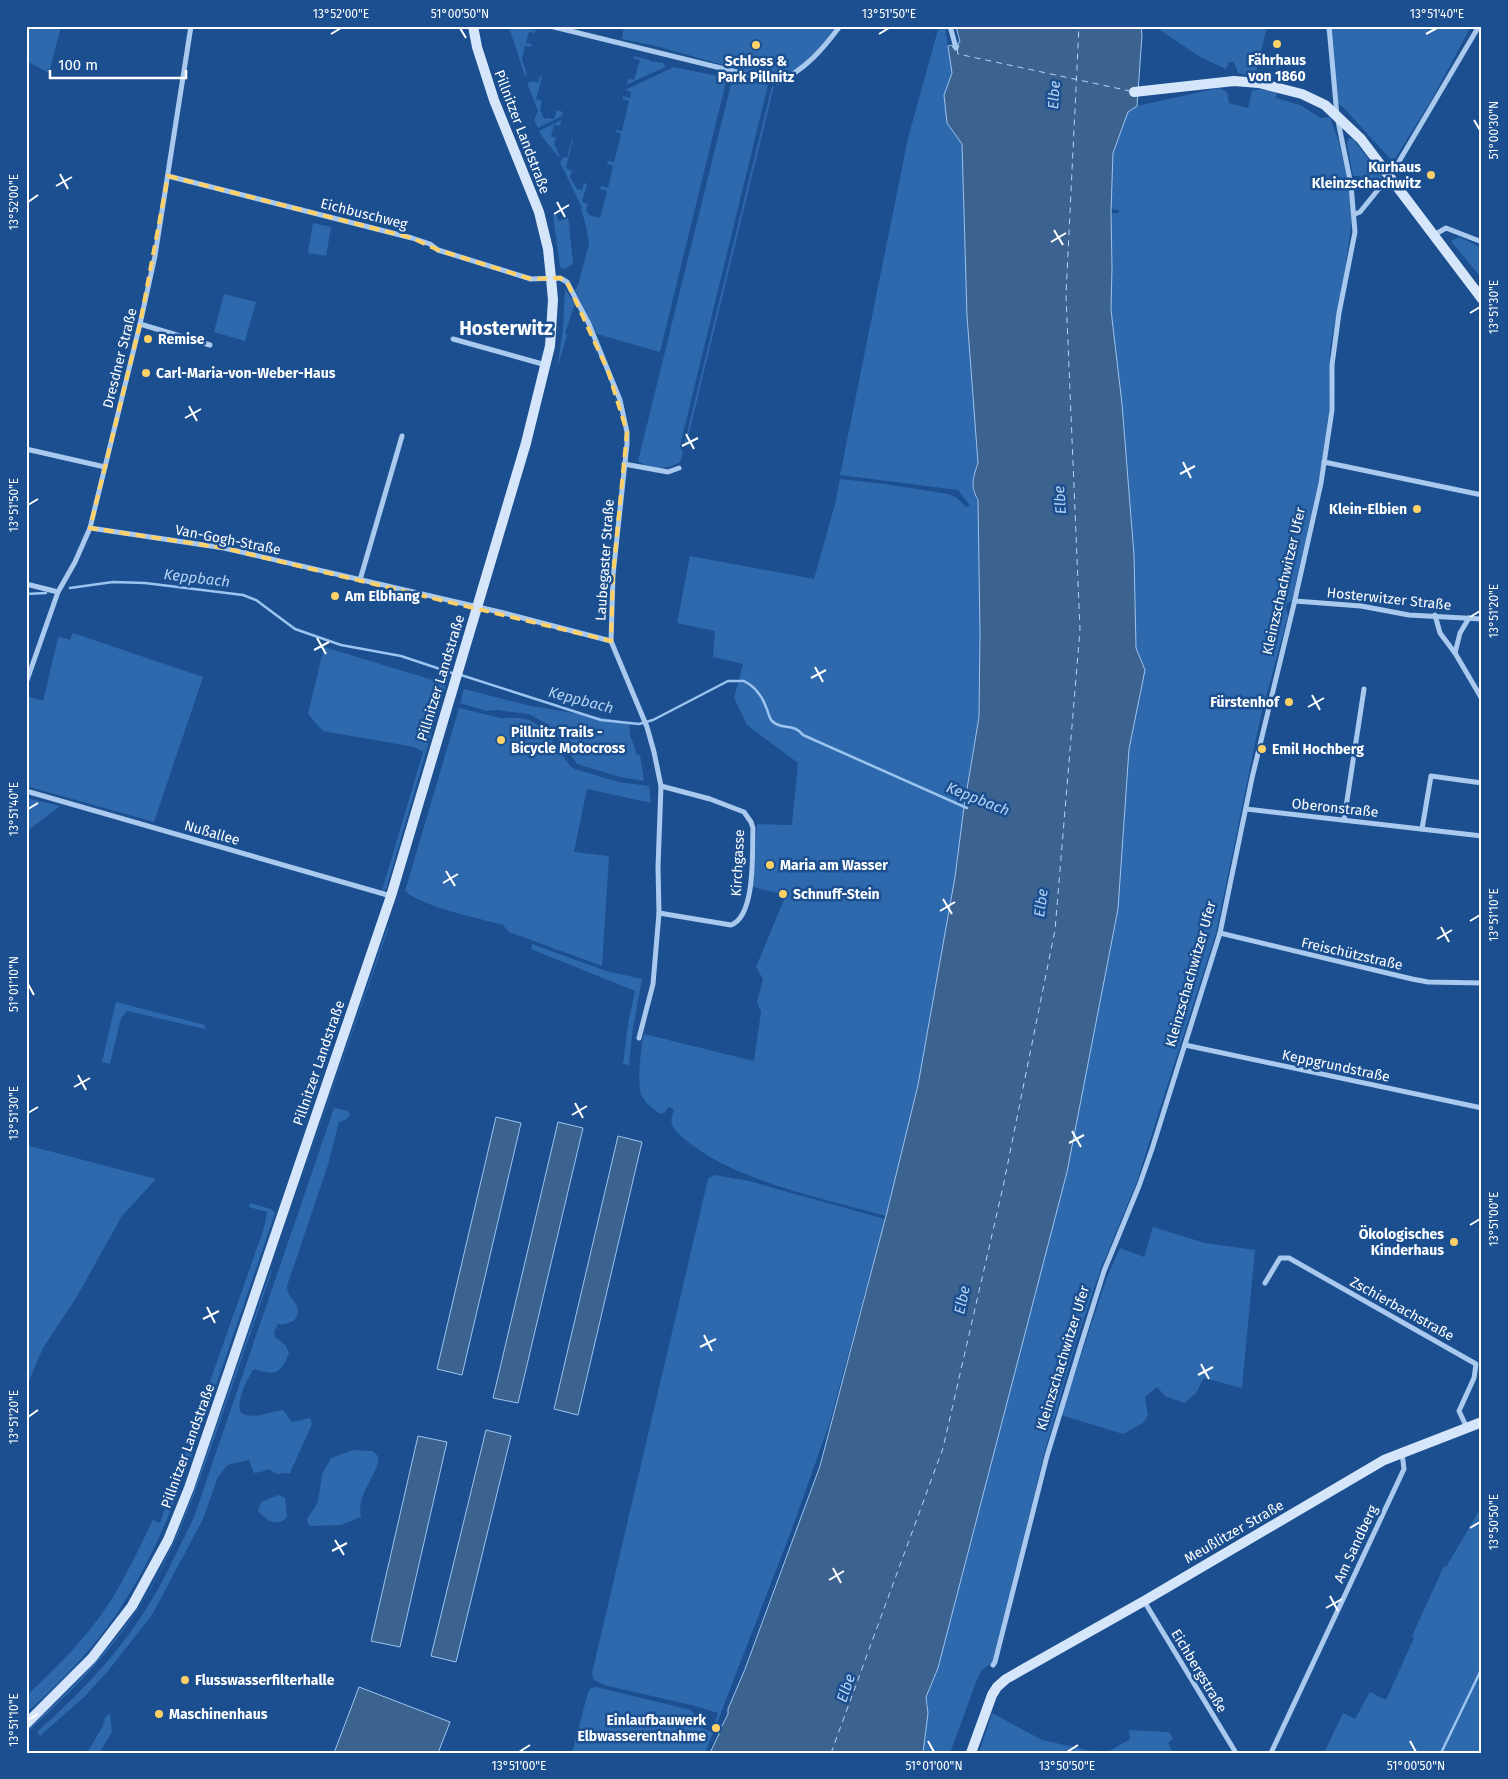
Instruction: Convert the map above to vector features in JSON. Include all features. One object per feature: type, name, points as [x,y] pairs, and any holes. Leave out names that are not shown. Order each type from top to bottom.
[{"type":"main road","name":"Pillnitzer Landstraße","points":[[26,1724],[92,1658],[132,1606],[168,1540],[192,1479],[391,896],[526,443],[550,346],[553,316],[548,249],[539,212],[494,100],[477,48],[473,26]]},
{"type":"main road","points":[[1134,92],[1234,81],[1259,83],[1302,94],[1325,106],[1361,139],[1482,299]]},
{"type":"main road","name":"Meußlitzer Straße","points":[[971,1753],[992,1695],[997,1687],[1006,1679],[1384,1460],[1482,1422]]},
{"type":"street","name":"Dresdner Straße","points":[[26,683],[58,592],[75,562],[90,528],[155,256],[191,26]]},
{"type":"street","points":[[550,26],[778,82],[796,73],[813,59],[840,26]]},
{"type":"street","points":[[950,26],[956,48]]},
{"type":"street","name":"Kleinzschachwitzer Ufer","points":[[993,1665],[1047,1456],[1083,1338],[1104,1272],[1140,1186],[1220,933],[1268,706],[1295,600],[1324,462],[1332,410],[1332,365],[1339,314],[1355,232],[1355,214],[1351,185],[1337,116],[1329,26]]},
{"type":"street","points":[[1355,214],[1360,212],[1389,176],[1412,141],[1479,26]]},
{"type":"street","name":"Eichbuschweg","points":[[168,176],[412,238],[430,244],[438,250],[531,279],[551,278]]},
{"type":"street","points":[[1433,235],[1446,228],[1482,242]]},
{"type":"street","name":"Laubegaster Straße","points":[[551,278],[560,278],[567,282],[589,324],[620,400],[627,432],[613,575],[611,641],[647,728],[661,786],[658,867],[659,913],[653,984],[639,1038]]},
{"type":"street","points":[[140,324],[210,345]]},
{"type":"street","points":[[453,339],[546,366]]},
{"type":"street","points":[[360,580],[402,436]]},
{"type":"street","points":[[26,448],[105,467]]},
{"type":"street","points":[[1324,462],[1482,495]]},
{"type":"street","points":[[624,464],[668,472],[678,468]]},
{"type":"street","name":"Van-Gogh-Straße","points":[[90,528],[224,548],[611,641]]},
{"type":"street","points":[[26,584],[58,592]]},
{"type":"street","name":"Hosterwitzer Straße","points":[[1295,600],[1361,606],[1409,615],[1482,618]]},
{"type":"street","points":[[1435,615],[1440,633],[1455,653],[1482,699]]},
{"type":"street","points":[[1455,653],[1460,634],[1469,618]]},
{"type":"street","points":[[1344,820],[1364,689]]},
{"type":"street","points":[[1422,828],[1430,776],[1482,783]]},
{"type":"street","name":"Kirchgasse","points":[[659,913],[731,925],[738,921],[749,900],[753,828],[744,812],[710,799],[661,786]]},
{"type":"street","name":"Nußallee","points":[[26,792],[391,896]]},
{"type":"street","name":"Oberonstraße","points":[[1246,810],[1482,836]]},
{"type":"street","name":"Freischützstraße","points":[[1220,933],[1412,979],[1428,982],[1482,983]]},
{"type":"street","name":"Keppgrundstraße","points":[[1185,1045],[1482,1108]]},
{"type":"street","name":"Zschierbachstraße","points":[[1265,1282],[1280,1258],[1289,1258],[1476,1364],[1474,1378],[1459,1411],[1467,1428]]},
{"type":"street","name":"Am Sandberg","points":[[1271,1753],[1404,1469],[1402,1453]]},
{"type":"street","name":"Eichbergstraße","points":[[1144,1600],[1236,1753]]},
{"type":"highlighted area","points":[[168,176],[412,238],[438,250],[531,279],[560,278],[567,282],[608,371],[627,432],[613,575],[611,641],[224,548],[90,528],[140,324]]},
{"type":"shaded area","points":[[26,26],[61,26],[49,73],[26,61]]},
{"type":"shaded area","points":[[516,26],[536,30],[535,33],[529,32],[526,43],[532,44],[531,47],[525,46],[522,59],[527,75],[525,76],[509,27]]},
{"type":"shaded area","points":[[624,26],[837,26],[810,58],[793,71],[775,77],[759,75],[656,46],[622,39]]},
{"type":"shaded area","points":[[939,26],[945,26],[952,73],[944,95],[947,123],[962,144],[967,316],[978,463],[973,482],[978,500],[979,717],[955,877],[918,1085],[886,1216],[755,1178],[707,1155],[674,1129],[671,1120],[674,1110],[669,1107],[660,1114],[647,1103],[641,1094],[639,1074],[644,1034],[754,1061],[761,1012],[757,1002],[763,979],[756,967],[786,895],[753,887],[757,824],[792,825],[798,763],[747,725],[734,698],[743,664],[713,657],[715,631],[677,623],[690,556],[814,579],[840,479],[948,494],[957,498],[966,507],[970,506],[958,490],[840,475],[908,138]]},
{"type":"shaded area","points":[[1154,26],[1267,26],[1255,77],[1238,73],[1234,62],[1229,62],[1226,69],[1200,57]]},
{"type":"shaded area","points":[[1317,26],[1471,26],[1432,99],[1393,162],[1342,106],[1335,102],[1326,29]]},
{"type":"shaded area","points":[[634,56],[664,63],[665,67],[626,85],[629,79],[634,80],[640,60],[633,58]]},
{"type":"shaded area","points":[[674,67],[727,78],[660,352],[597,334],[575,290],[589,244],[582,208],[560,162],[564,157],[567,158],[573,139],[566,168],[572,171],[570,177],[577,189],[582,190],[584,183],[587,184],[582,202],[588,204],[586,210],[589,215],[600,218],[607,191],[600,189],[601,186],[608,188],[613,166],[607,164],[608,161],[614,162],[621,134],[615,132],[616,130],[622,131],[629,101],[623,99],[623,96],[630,98],[631,92],[625,90]]},
{"type":"shaded area","points":[[540,76],[542,77],[536,99],[542,101],[540,109],[544,119],[554,119],[557,110],[563,112],[562,116],[538,128],[534,120],[538,111],[527,83],[532,81],[538,83]]},
{"type":"shaded area","points":[[733,76],[768,85],[680,446],[683,453],[680,462],[675,465],[664,468],[648,466],[638,461]]},
{"type":"shaded area","points":[[772,86],[774,86],[686,445],[684,445]]},
{"type":"shaded area","points":[[1219,88],[1227,92],[1229,103],[1248,108],[1252,91],[1260,89],[1277,92],[1276,98],[1300,105],[1321,118],[1330,117],[1339,142],[1349,186],[1352,219],[1344,276],[1330,348],[1329,411],[1320,474],[1292,601],[1287,603],[1288,616],[1261,715],[1216,933],[1136,1184],[1101,1268],[1077,1339],[1043,1458],[993,1662],[983,1669],[978,1677],[950,1753],[923,1753],[928,1706],[926,1697],[938,1668],[1145,670],[1136,649],[1134,555],[1122,404],[1111,310],[1111,213],[1119,213],[1119,210],[1111,209],[1113,153],[1128,112],[1137,106]]},
{"type":"shaded area","points":[[561,120],[560,126],[554,125],[551,136],[556,138],[554,144],[560,156],[558,157],[539,131]]},
{"type":"shaded area","points":[[1349,138],[1353,139],[1381,175],[1382,180],[1377,185],[1371,180],[1363,191],[1360,176],[1353,176],[1347,143]]},
{"type":"shaded area","points":[[556,214],[559,221],[568,218],[569,223],[573,264],[564,269],[560,267],[553,215]]},
{"type":"shaded area","points":[[313,223],[331,227],[326,256],[308,253]]},
{"type":"shaded area","points":[[1459,237],[1482,248],[1482,279],[1451,241]]},
{"type":"shaded area","points":[[565,289],[575,304],[565,333],[567,335],[557,369],[563,329]]},
{"type":"shaded area","points":[[224,294],[256,302],[245,341],[214,332]]},
{"type":"shaded area","points":[[73,633],[203,677],[154,822],[26,786],[27,696],[43,701],[58,638],[70,640]]},
{"type":"shaded area","points":[[324,647],[446,684],[386,889],[382,891],[423,752],[414,747],[323,731],[308,714]]},
{"type":"shaded area","points":[[464,689],[531,706],[629,722],[630,735],[637,755],[640,755],[644,781],[620,777],[577,764],[549,725],[529,714],[497,710],[486,711],[460,703]]},
{"type":"shaded area","points":[[459,708],[501,718],[529,720],[543,728],[570,766],[575,769],[618,782],[649,786],[651,803],[587,789],[574,852],[609,856],[602,966],[509,932],[503,925],[437,907],[413,897],[405,891]]},
{"type":"shaded area","points":[[26,798],[60,806],[26,832]]},
{"type":"shaded area","points":[[388,926],[389,927],[284,1230]]},
{"type":"shaded area","points":[[532,944],[606,971],[642,979],[633,1028],[629,1065],[623,1064],[628,1024],[635,991],[531,949]]},
{"type":"shaded area","points":[[116,1002],[205,1025],[205,1029],[127,1011],[121,1018],[110,1064],[102,1062]]},
{"type":"shaded area","points":[[334,1108],[348,1111],[350,1114],[347,1119],[339,1122],[328,1165],[287,1286],[289,1294],[296,1304],[297,1316],[290,1323],[278,1324],[274,1332],[275,1337],[286,1346],[289,1353],[283,1366],[276,1372],[272,1373],[254,1369],[245,1385],[240,1402],[241,1413],[246,1415],[256,1416],[283,1410],[292,1422],[310,1418],[312,1424],[290,1473],[277,1474],[268,1469],[254,1473],[249,1460],[227,1465],[218,1477],[203,1519],[152,1615],[108,1671],[84,1697],[40,1736],[37,1732],[95,1676],[133,1629],[158,1589],[194,1517]]},
{"type":"shaded area","points":[[26,1145],[156,1179],[122,1216],[76,1298],[43,1348],[28,1383],[26,1382]]},
{"type":"shaded area","points":[[714,1175],[749,1181],[885,1219],[829,1425],[790,1534],[717,1723],[715,1722],[718,1713],[604,1685],[594,1680],[592,1673],[708,1179]]},
{"type":"shaded area","points":[[250,1203],[271,1209],[275,1213],[193,1451],[164,1527],[140,1575],[105,1630],[67,1674],[26,1713],[26,1696],[65,1658],[101,1616],[133,1561],[153,1520],[160,1523],[264,1228],[267,1212],[249,1207]]},
{"type":"shaded area","points":[[1153,1227],[1205,1243],[1255,1250],[1242,1388],[1204,1378],[1196,1393],[1184,1403],[1165,1396],[1157,1387],[1145,1397],[1148,1415],[1143,1423],[1123,1434],[1061,1415],[1107,1277],[1120,1248],[1144,1257]]},
{"type":"shaded area","points":[[271,1270],[199,1481],[182,1525],[162,1568],[138,1609],[126,1627],[100,1659],[72,1690],[26,1733],[111,1644],[136,1611],[160,1570],[180,1528],[197,1483]]},
{"type":"shaded area","points":[[354,1450],[372,1451],[378,1456],[377,1466],[362,1497],[361,1517],[341,1525],[311,1526],[308,1524],[307,1519],[318,1502],[322,1474],[331,1458]]},
{"type":"shaded area","points":[[278,1495],[285,1498],[287,1517],[279,1522],[267,1520],[258,1510],[261,1502]]},
{"type":"shaded area","points":[[1482,1506],[1482,1753],[1324,1753],[1343,1713],[1355,1719],[1370,1692],[1386,1700],[1414,1638],[1412,1636],[1444,1566],[1446,1567]]},
{"type":"shaded area","points":[[596,1687],[691,1710],[702,1728],[713,1733],[705,1753],[572,1753],[588,1692],[591,1688]]},
{"type":"shaded area","points":[[992,1713],[1042,1740],[1101,1753],[979,1753]]},
{"type":"shaded area","points":[[110,1714],[112,1732],[99,1753],[87,1753],[103,1726],[105,1717]]},
{"type":"shaded area","points":[[1129,1730],[1169,1732],[1173,1739],[1168,1743],[1173,1753],[1106,1753],[1130,1739]]},
{"type":"water","name":"Elbe","points":[[956,26],[1141,26],[1137,106],[1128,112],[1113,153],[1111,212],[1111,310],[1122,404],[1134,555],[1136,648],[1145,670],[1129,749],[1118,909],[1067,1172],[938,1668],[926,1697],[928,1713],[923,1753],[710,1753],[719,1734],[718,1729],[720,1730],[720,1726],[722,1726],[728,1714],[728,1709],[745,1669],[820,1466],[886,1216],[918,1085],[955,877],[979,717],[978,500],[973,482],[978,463],[967,316],[962,144],[947,123],[944,95],[952,73],[948,46],[952,45],[953,48],[959,47],[958,43],[960,42]]},
{"type":"water","points":[[496,1117],[521,1123],[462,1375],[437,1369]]},
{"type":"water","points":[[558,1122],[583,1128],[518,1403],[493,1398]]},
{"type":"water","points":[[618,1136],[642,1142],[578,1415],[554,1409]]},
{"type":"water","points":[[486,1430],[511,1436],[456,1662],[431,1656]]},
{"type":"water","points":[[418,1436],[447,1442],[400,1647],[371,1641]]},
{"type":"water","points":[[359,1687],[450,1722],[438,1753],[334,1753]]},
{"type":"waterway","name":"Keppbach","points":[[70,588],[113,582],[145,583],[243,595],[256,600],[295,629],[341,645],[401,656],[455,674]]},
{"type":"waterway","name":"Keppbach","points":[[26,594],[46,593]]},
{"type":"waterway","name":"Keppbach","points":[[461,675],[601,720],[639,724],[653,720],[728,681],[744,681],[760,695],[770,718],[776,724],[791,727],[803,735],[967,808]]},
{"type":"waterway","points":[[1441,1753],[1482,1668]]},
{"type":"ferry route","points":[[831,1753],[943,1448],[1003,1187],[1055,930],[1080,630],[1066,295],[1079,26]]},
{"type":"ferry route","points":[[957,49],[958,54],[1130,91]]},
{"type":"place","name":"Fährhaus von 1860","points":[[1277,44]]},
{"type":"place","name":"Schloss & Park Pillnitz","points":[[756,45]]},
{"type":"place","name":"Kurhaus Kleinzschachwitz","points":[[1431,175]]},
{"type":"place","name":"Remise","points":[[148,339]]},
{"type":"place","name":"Carl-Maria-von-Weber-Haus","points":[[146,373]]},
{"type":"place","name":"Klein-Elbien","points":[[1417,509]]},
{"type":"place","name":"Am Elbhang","points":[[335,596]]},
{"type":"place","name":"Fürstenhof","points":[[1289,702]]},
{"type":"place","name":"Pillnitz Trails - Bicycle Motocross","points":[[501,740]]},
{"type":"place","name":"Emil Hochberg","points":[[1262,749]]},
{"type":"place","name":"Maria am Wasser","points":[[770,865]]},
{"type":"place","name":"Schnuff-Stein","points":[[783,894]]},
{"type":"place","name":"Ökologisches Kinderhaus","points":[[1454,1242]]},
{"type":"place","name":"Flusswasserfilterhalle","points":[[185,1680]]},
{"type":"place","name":"Maschinenhaus","points":[[159,1714]]},
{"type":"place","name":"Einlaufbauwerk Elbwasserentnahme","points":[[716,1728]]},
{"type":"district","name":"Hosterwitz","points":[[506,328]]}]
